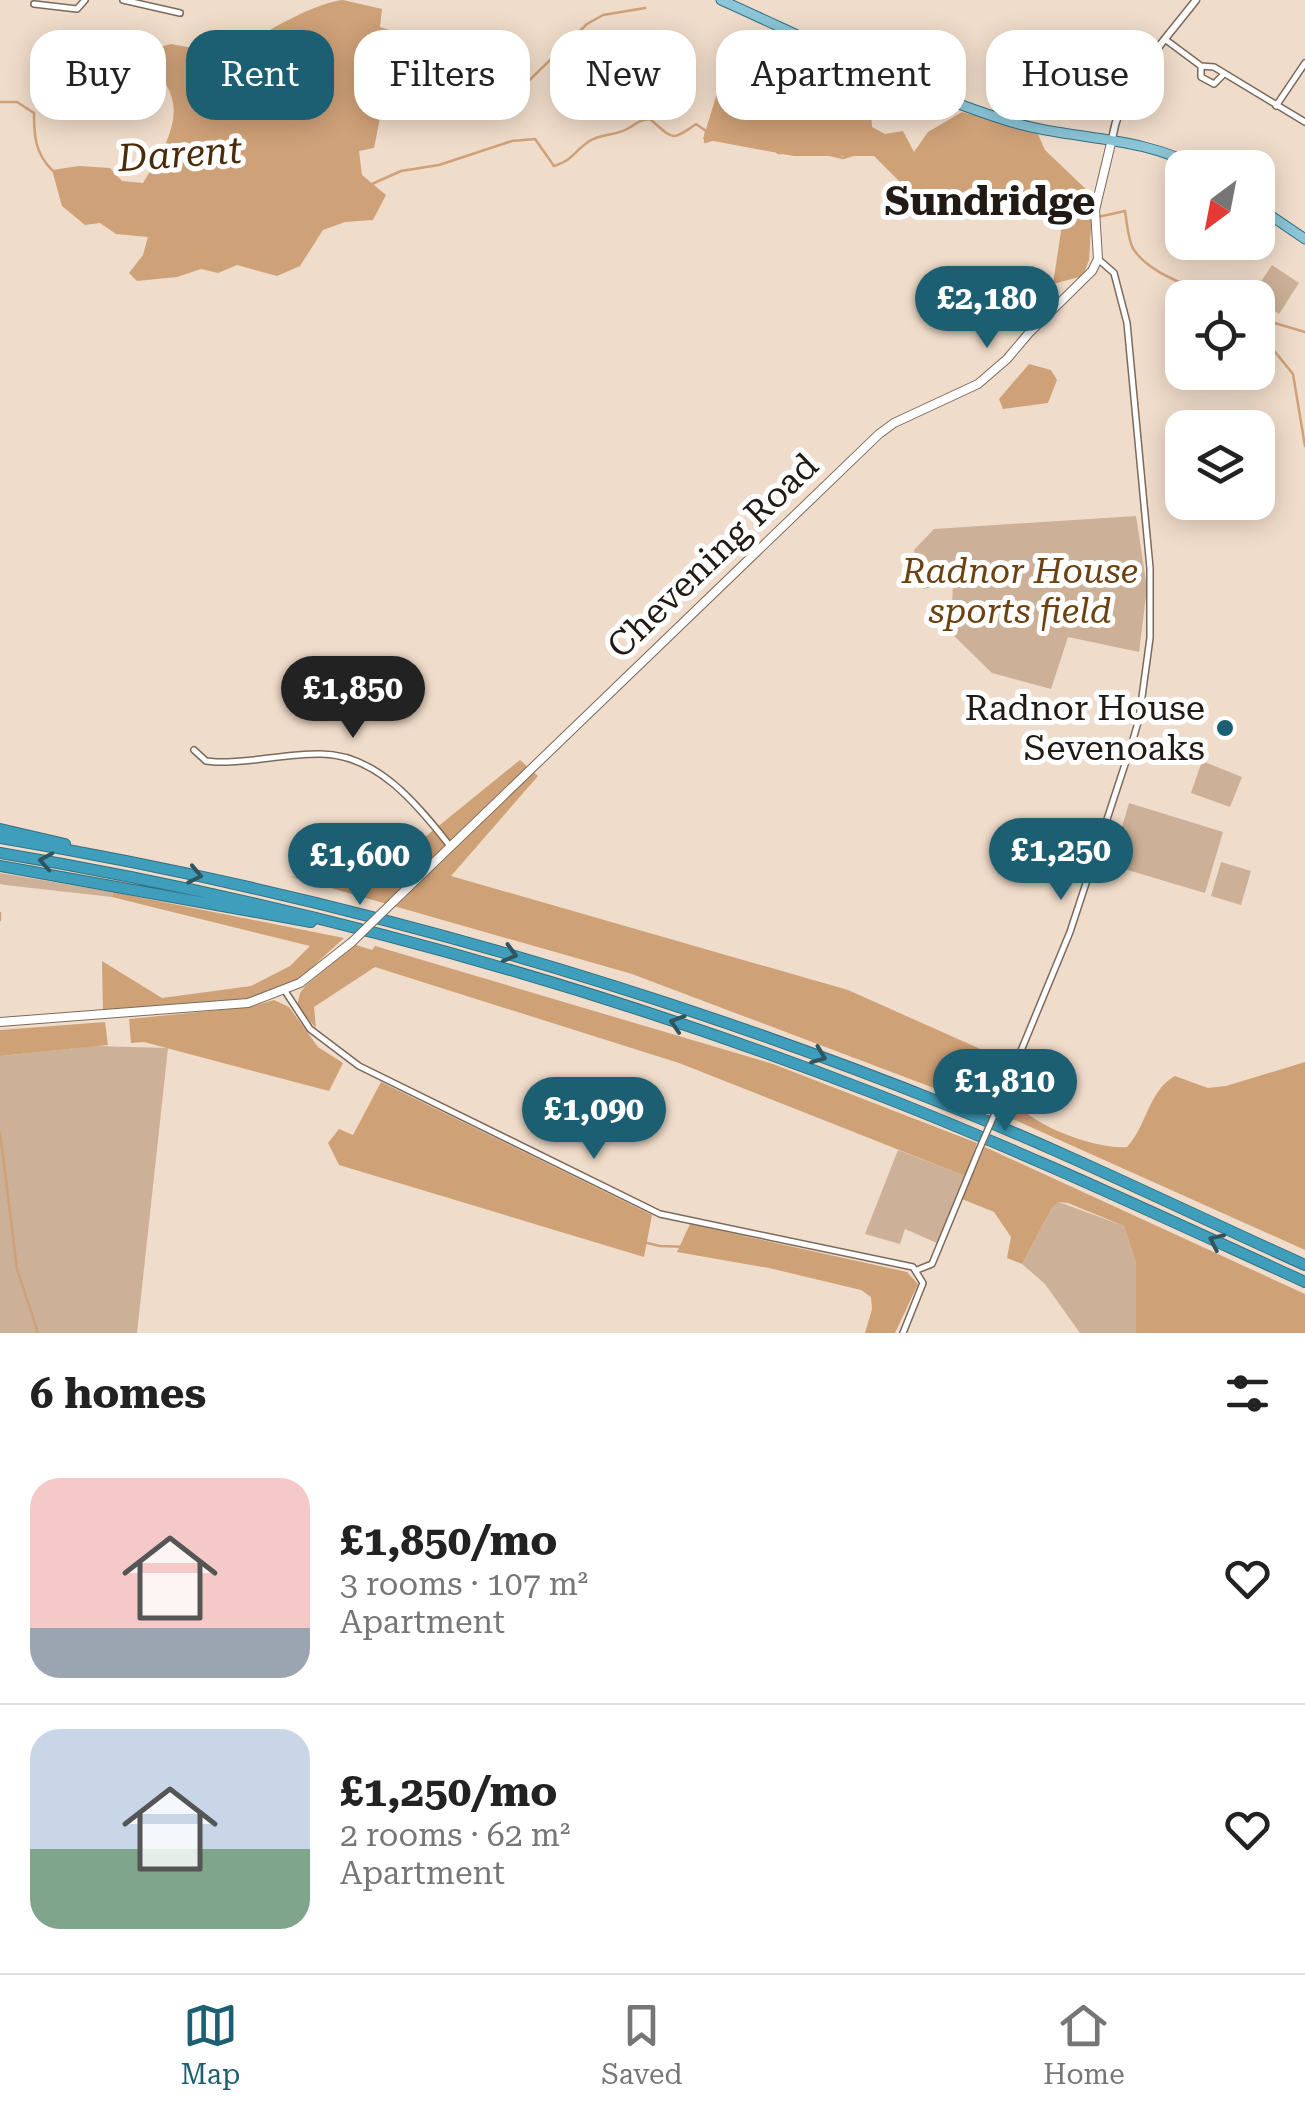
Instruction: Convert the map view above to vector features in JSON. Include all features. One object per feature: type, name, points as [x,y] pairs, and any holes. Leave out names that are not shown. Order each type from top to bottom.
[{"type":"highway","points":[[0,829],[49,838],[100,856]]},
{"type":"highway","points":[[0,838],[100,856],[388,920],[548,964],[700,1013],[957,1109],[1305,1265]]},
{"type":"highway","points":[[0,852],[312,916],[560,986],[804,1067],[1011,1149],[1305,1282]]},
{"type":"highway","points":[[0,866],[346,927]]},
{"type":"main road","points":[[721,0],[957,103],[1034,128],[1165,152]]},
{"type":"main road","points":[[1098,258],[1096,210],[1112,140]]},
{"type":"main road","points":[[1275,219],[1305,239]]},
{"type":"main road","name":"Chevening Road","points":[[0,1022],[230,1006],[267,998],[314,974],[352,942],[879,434],[978,384],[1008,359],[1092,271],[1098,258]]},
{"type":"street","points":[[34,4],[77,9],[85,0]]},
{"type":"street","points":[[123,0],[180,13]]},
{"type":"street","points":[[1112,140],[1127,94],[1146,63],[1196,0]]},
{"type":"street","points":[[1166,40],[1201,66],[1214,68],[1305,122]]},
{"type":"street","points":[[1276,106],[1305,63]]},
{"type":"street","points":[[1201,66],[1201,77],[1214,84],[1224,74]]},
{"type":"street","points":[[903,1333],[1070,932],[1141,707],[1150,638],[1143,469],[1127,323],[1114,274],[1098,258]]},
{"type":"street","points":[[194,750],[206,761],[216,762],[322,754],[364,763],[407,798],[450,846]]},
{"type":"street","points":[[285,991],[310,1028],[359,1066],[660,1214],[900,1262],[917,1270],[922,1283]]},
{"type":"street","points":[[917,1270],[932,1264]]},
{"type":"green space","points":[[1272,265],[1299,283],[1279,314],[1275,311],[1275,280],[1262,280]]},
{"type":"green space","name":"Radnor House sports field","points":[[1136,516],[1147,588],[1139,652],[1068,637],[1051,689],[992,673],[951,633],[953,583],[923,589],[914,550],[934,529]]},
{"type":"green space","points":[[1202,761],[1242,777],[1230,807],[1191,793]]},
{"type":"green space","points":[[1129,803],[1223,832],[1205,893],[1111,865]]},
{"type":"green space","points":[[1221,862],[1251,871],[1241,905],[1211,896]]},
{"type":"green space","points":[[0,873],[113,892],[112,897],[5,885],[0,884]]},
{"type":"green space","points":[[96,1046],[168,1048],[137,1333],[0,1333],[0,1056]]},
{"type":"green space","points":[[898,1150],[965,1176],[937,1243],[905,1229],[900,1244],[865,1234]]},
{"type":"green space","points":[[1059,1202],[1124,1226],[1136,1263],[1136,1333],[1080,1333],[1045,1284],[1022,1264]]},
{"type":"shaded area","points":[[716,97],[716,120],[872,120],[872,127],[885,134],[903,131],[914,152],[928,132],[948,120],[966,120],[966,113],[1037,132],[1045,150],[1093,196],[1089,260],[1083,276],[1053,284],[1062,225],[1042,207],[977,185],[950,199],[936,218],[874,156],[794,156],[703,139]]},
{"type":"shaded area","points":[[520,760],[538,776],[451,876],[848,990],[1005,1060],[993,1086],[1001,1091],[992,1110],[632,974],[289,876],[366,885]]},
{"type":"shaded area","points":[[113,892],[344,938],[299,979],[250,999],[103,1010],[102,961],[162,998],[251,986],[290,966],[310,946],[112,897]]},
{"type":"shaded area","points":[[356,945],[372,950],[375,946],[773,1064],[977,1143],[965,1176],[679,1063],[375,967],[314,1007],[316,1028],[297,1006],[300,993]]},
{"type":"shaded area","points":[[274,1000],[289,1007],[318,1047],[343,1063],[329,1091],[144,1042],[131,1043],[129,1019],[250,1007]]},
{"type":"shaded area","points":[[105,1022],[108,1045],[0,1056],[0,1030]]},
{"type":"shaded area","points":[[1023,1057],[1016,1103],[1025,1112],[1068,1135],[1115,1147],[1127,1147],[1134,1139],[1159,1090],[1175,1076],[1208,1088],[1305,1062],[1305,1250],[999,1113]]},
{"type":"shaded area","points":[[381,1082],[652,1215],[644,1257],[339,1165],[328,1143],[339,1129],[353,1135]]},
{"type":"shaded area","points":[[985,1147],[1305,1294],[1305,1333],[1136,1333],[1136,1263],[1124,1226],[1059,1202],[1022,1264],[1007,1258],[1011,1237],[994,1212],[962,1199]]},
{"type":"shaded area","points":[[690,1224],[907,1272],[918,1284],[895,1333],[865,1333],[871,1297],[861,1290],[677,1252]]},
{"type":"water","points":[[343,0],[382,9],[380,27],[390,30],[354,30],[354,120],[380,120],[374,148],[359,151],[362,175],[386,195],[373,220],[345,222],[323,230],[300,266],[277,276],[237,265],[218,273],[201,269],[177,277],[137,281],[129,273],[143,255],[148,237],[116,234],[100,223],[85,225],[62,206],[52,170],[79,166],[110,168],[122,181],[143,183],[172,124],[174,111],[166,85],[166,45],[171,44],[186,47],[186,120],[334,120],[334,30],[269,30],[330,2]]},
{"type":"water","points":[[1029,364],[1051,370],[1057,380],[1048,403],[1003,409],[999,399]]},
{"type":"waterway","points":[[530,80],[587,24],[603,15],[645,8]]},
{"type":"waterway","name":"Darent","points":[[0,102],[17,102],[34,113],[37,144],[52,170]]},
{"type":"waterway","name":"Darent","points":[[372,184],[401,171],[439,165],[512,141],[535,139],[554,166],[593,139],[650,119],[672,136],[696,124],[706,131],[705,142],[721,137],[733,143],[749,139],[757,127],[778,153],[802,148],[843,158],[872,149],[914,188],[931,195],[977,180],[993,180],[1017,188],[1074,221],[1090,218]]},
{"type":"waterway","name":"Darent","points":[[1098,217],[1125,211],[1134,250],[1150,266],[1176,280]]},
{"type":"waterway","name":"Darent","points":[[1275,323],[1305,332]]},
{"type":"waterway","points":[[1275,352],[1293,374],[1305,446]]},
{"type":"waterway","points":[[0,913],[0,920]]},
{"type":"waterway","points":[[0,1132],[17,1269],[38,1333]]},
{"type":"waterway","points":[[558,1222],[660,1246],[723,1248],[765,1261],[832,1271],[868,1282],[882,1293],[886,1302],[887,1312],[877,1333]]},
{"type":"waterway","points":[[1144,1223],[1153,1294],[1149,1333]]},
{"type":"place","name":"Radnor House Sevenoaks","points":[[1225,728]]},
{"type":"district","name":"Sundridge","points":[[990,201]]}]
